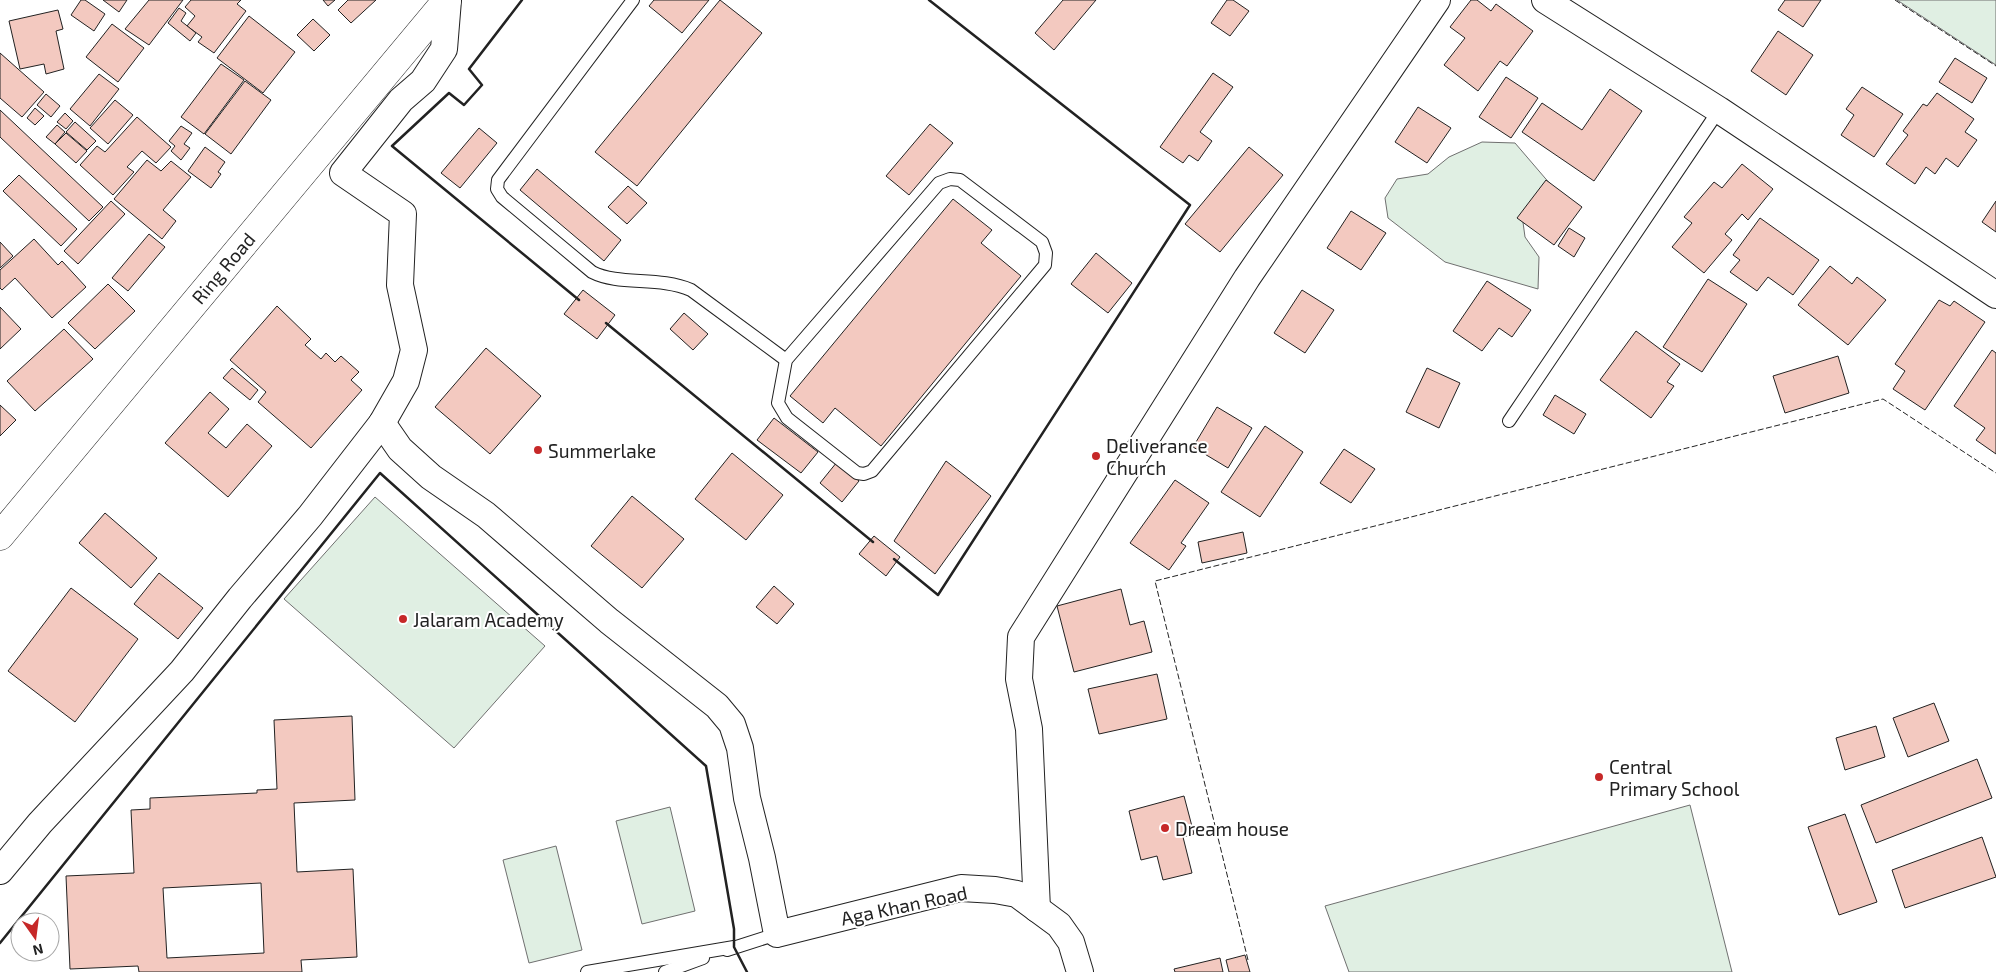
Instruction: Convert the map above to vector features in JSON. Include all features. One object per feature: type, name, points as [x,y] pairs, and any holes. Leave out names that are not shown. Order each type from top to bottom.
[{"type":"main road","name":"Ring Road","points":[[0,536],[448,0]]},
{"type":"street","points":[[0,871],[40,823],[182,671],[240,598],[310,516],[382,423],[406,381],[414,350],[400,285],[403,214],[343,172],[401,100],[423,81],[444,49],[448,0]]},
{"type":"street","points":[[1037,909],[1030,729],[1018,679],[1021,637],[1247,278],[1437,0]]},
{"type":"street","points":[[1545,0],[1720,110],[1996,295]]},
{"type":"street","points":[[382,423],[400,449],[430,477],[486,515],[609,621],[717,706],[732,724],[740,748],[747,798],[762,858],[777,934]]},
{"type":"street","name":"Aga Khan Road","points":[[777,934],[962,888],[995,890],[1017,894],[1059,925],[1071,942],[1080,972]]},
{"type":"lane","points":[[633,0],[498,180],[497,189],[502,197],[592,272],[607,278],[678,284],[691,290],[786,360]]},
{"type":"lane","points":[[1508,421],[1720,110]]},
{"type":"lane","points":[[950,179],[960,180],[1042,242],[1046,253],[1045,265],[872,471],[864,474],[857,473],[787,418],[781,411],[778,403],[786,360],[939,183],[950,179]]},
{"type":"lane","points":[[665,972],[734,947],[777,934]]},
{"type":"lane","points":[[587,972],[734,947]]},
{"type":"green space","points":[[1897,0],[1996,0],[1996,65]]},
{"type":"green space","points":[[1482,142],[1515,143],[1551,185],[1522,215],[1525,237],[1539,257],[1538,289],[1445,262],[1388,218],[1385,198],[1397,179],[1428,174],[1449,157]]},
{"type":"green space","points":[[375,497],[545,646],[454,748],[284,599]]},
{"type":"green space","points":[[1690,805],[1732,972],[1349,972],[1325,906]]},
{"type":"green space","points":[[670,807],[695,911],[642,924],[616,821]]},
{"type":"green space","points":[[556,846],[582,950],[529,963],[503,860]]},
{"type":"building","points":[[81,0],[85,0],[105,14],[94,31],[71,15]]},
{"type":"building","points":[[103,0],[127,0],[119,12]]},
{"type":"building","points":[[149,0],[183,0],[149,45],[125,29]]},
{"type":"building","points":[[191,0],[241,0],[237,4],[246,11],[214,53],[198,42],[202,37],[187,26],[195,16],[185,7]]},
{"type":"building","points":[[323,0],[335,0],[328,6]]},
{"type":"building","points":[[348,0],[376,0],[351,23],[338,10]]},
{"type":"building","points":[[654,0],[709,0],[682,33],[649,6]]},
{"type":"building","points":[[720,0],[762,33],[637,186],[595,152]]},
{"type":"building","points":[[1063,0],[1096,0],[1054,50],[1035,33]]},
{"type":"building","points":[[1227,0],[1233,0],[1249,11],[1230,36],[1211,23]]},
{"type":"building","points":[[1471,0],[1477,0],[1491,11],[1496,4],[1533,31],[1507,66],[1500,61],[1478,91],[1444,65],[1465,38],[1450,27]]},
{"type":"building","points":[[1785,0],[1821,0],[1803,27],[1778,10]]},
{"type":"building","points":[[179,8],[186,13],[181,21],[196,33],[190,41],[168,23]]},
{"type":"building","points":[[58,10],[63,29],[56,31],[64,69],[46,74],[44,64],[20,69],[9,21]]},
{"type":"building","points":[[249,16],[295,52],[263,93],[217,58]]},
{"type":"building","points":[[313,19],[330,35],[314,51],[297,35]]},
{"type":"building","points":[[112,24],[144,48],[118,82],[86,57]]},
{"type":"building","points":[[1778,31],[1813,55],[1786,95],[1751,71]]},
{"type":"building","points":[[0,53],[44,92],[22,117],[0,98]]},
{"type":"building","points":[[1955,58],[1987,78],[1972,103],[1939,82]]},
{"type":"building","points":[[221,64],[244,80],[204,134],[181,117]]},
{"type":"building","points":[[1213,73],[1233,87],[1200,132],[1212,141],[1198,161],[1189,155],[1183,163],[1160,147]]},
{"type":"building","points":[[99,74],[119,89],[90,126],[70,109]]},
{"type":"building","points":[[1506,77],[1538,98],[1511,138],[1479,117]]},
{"type":"building","points":[[245,81],[271,100],[231,154],[205,134]]},
{"type":"building","points":[[1862,87],[1903,114],[1874,157],[1841,135],[1854,115],[1846,109]]},
{"type":"building","points":[[1610,89],[1642,111],[1594,181],[1522,132],[1542,103],[1582,130]]},
{"type":"building","points":[[1937,93],[1974,119],[1965,132],[1977,140],[1958,167],[1946,158],[1935,174],[1926,167],[1915,184],[1886,164],[1908,135],[1903,131],[1923,104],[1927,106]]},
{"type":"building","points":[[46,94],[60,106],[51,117],[37,105]]},
{"type":"building","points":[[115,100],[133,115],[108,144],[90,128]]},
{"type":"building","points":[[1418,107],[1451,128],[1427,163],[1395,142]]},
{"type":"building","points":[[35,108],[44,116],[35,125],[27,118]]},
{"type":"building","points":[[0,110],[103,207],[89,221],[0,137]]},
{"type":"building","points":[[65,113],[73,121],[66,129],[57,122]]},
{"type":"building","points":[[137,117],[171,147],[156,163],[142,151],[127,167],[134,172],[113,195],[80,165],[97,146],[105,152]]},
{"type":"building","points":[[75,122],[96,141],[87,150],[66,132]]},
{"type":"building","points":[[930,124],[953,143],[909,195],[886,176]]},
{"type":"building","points":[[57,125],[65,132],[55,144],[46,137]]},
{"type":"building","points":[[181,126],[192,133],[184,144],[190,148],[181,160],[171,151],[175,146],[169,141]]},
{"type":"building","points":[[479,128],[497,143],[460,188],[441,173]]},
{"type":"building","points":[[66,133],[87,151],[76,163],[55,144]]},
{"type":"building","points":[[205,147],[225,162],[218,172],[221,174],[211,188],[188,171]]},
{"type":"building","points":[[1249,147],[1283,175],[1220,252],[1185,224]]},
{"type":"building","points":[[147,160],[161,171],[171,161],[191,177],[163,210],[176,221],[162,239],[114,199]]},
{"type":"building","points":[[1742,164],[1773,189],[1748,220],[1742,214],[1725,234],[1732,240],[1704,273],[1672,247],[1692,223],[1684,217],[1714,182],[1722,188]]},
{"type":"building","points":[[537,169],[621,240],[604,261],[520,190]]},
{"type":"building","points":[[19,175],[77,229],[61,246],[3,191]]},
{"type":"building","points":[[1546,180],[1582,207],[1554,245],[1517,218]]},
{"type":"building","points":[[628,186],[647,203],[627,224],[608,207]]},
{"type":"building","points":[[953,199],[992,230],[981,243],[1021,276],[881,446],[835,408],[823,423],[790,396]]},
{"type":"building","points":[[111,201],[125,214],[78,264],[64,251]]},
{"type":"building","points":[[1996,201],[1996,232],[1982,222]]},
{"type":"building","points":[[1351,211],[1386,233],[1361,270],[1327,248]]},
{"type":"building","points":[[1760,218],[1819,260],[1793,295],[1768,277],[1757,291],[1730,272],[1740,260],[1733,255]]},
{"type":"building","points":[[1569,228],[1585,238],[1574,257],[1558,246]]},
{"type":"building","points":[[149,234],[165,247],[128,291],[112,278]]},
{"type":"building","points":[[34,239],[58,265],[62,261],[86,287],[52,318],[15,278],[2,290],[0,288],[0,270]]},
{"type":"building","points":[[0,242],[13,256],[0,268]]},
{"type":"building","points":[[1096,253],[1132,283],[1108,313],[1071,284]]},
{"type":"building","points":[[1830,266],[1852,284],[1857,277],[1886,300],[1848,345],[1798,305]]},
{"type":"building","points":[[1708,279],[1747,304],[1702,372],[1663,347]]},
{"type":"building","points":[[1487,281],[1531,310],[1512,337],[1499,328],[1482,351],[1453,331]]},
{"type":"building","points":[[108,284],[135,311],[95,349],[68,323]]},
{"type":"building","points":[[583,290],[615,315],[597,339],[564,314]]},
{"type":"building","points":[[1302,290],[1334,310],[1305,353],[1274,333]]},
{"type":"building","points":[[1939,300],[1950,306],[1954,301],[1985,322],[1925,410],[1893,389],[1905,371],[1895,364]]},
{"type":"building","points":[[277,306],[311,339],[305,345],[321,359],[326,353],[335,362],[341,356],[359,372],[351,380],[362,390],[311,448],[258,402],[266,392],[230,360]]},
{"type":"building","points":[[0,307],[21,329],[0,349]]},
{"type":"building","points":[[684,313],[708,334],[693,350],[670,329]]},
{"type":"building","points":[[64,329],[93,359],[35,411],[7,381]]},
{"type":"building","points":[[1636,331],[1680,364],[1667,382],[1674,386],[1651,418],[1600,380]]},
{"type":"building","points":[[486,348],[541,396],[490,454],[435,407]]},
{"type":"building","points":[[1992,350],[1996,353],[1996,454],[1976,440],[1985,428],[1954,406]]},
{"type":"building","points":[[1838,356],[1849,393],[1785,413],[1773,376]]},
{"type":"building","points":[[232,368],[258,390],[250,400],[223,378]]},
{"type":"building","points":[[1427,368],[1460,383],[1439,428],[1406,412]]},
{"type":"building","points":[[210,392],[229,409],[208,433],[226,448],[247,424],[272,446],[228,497],[165,443]]},
{"type":"building","points":[[1555,395],[1586,414],[1574,434],[1543,415]]},
{"type":"building","points":[[0,405],[16,420],[0,436]]},
{"type":"building","points":[[1217,407],[1252,428],[1228,468],[1193,447]]},
{"type":"building","points":[[774,418],[818,452],[801,473],[757,440]]},
{"type":"building","points":[[1265,426],[1303,452],[1260,517],[1221,492]]},
{"type":"building","points":[[1344,449],[1375,469],[1351,503],[1320,483]]},
{"type":"building","points":[[732,453],[783,495],[746,540],[695,499]]},
{"type":"building","points":[[946,461],[991,496],[935,574],[894,541]]},
{"type":"building","points":[[837,462],[859,481],[842,502],[820,483]]},
{"type":"building","points":[[1175,480],[1209,503],[1181,543],[1186,546],[1169,570],[1130,543]]},
{"type":"building","points":[[632,496],[684,539],[642,588],[591,546]]},
{"type":"building","points":[[105,513],[157,558],[131,588],[79,543]]},
{"type":"building","points":[[1243,532],[1247,553],[1202,563],[1198,542]]},
{"type":"building","points":[[874,536],[900,557],[886,576],[859,554]]},
{"type":"building","points":[[159,573],[203,608],[178,639],[134,604]]},
{"type":"building","points":[[774,586],[794,604],[777,624],[756,607]]},
{"type":"building","points":[[71,588],[138,639],[75,722],[8,671]]},
{"type":"building","points":[[1121,589],[1130,625],[1144,621],[1152,652],[1074,672],[1057,606]]},
{"type":"building","points":[[1157,674],[1167,719],[1099,734],[1088,689]]},
{"type":"building","points":[[1934,703],[1949,741],[1908,757],[1893,718]]},
{"type":"building","points":[[352,716],[355,800],[294,803],[297,872],[353,869],[357,957],[301,960],[302,972],[139,972],[138,966],[70,969],[66,876],[134,873],[131,810],[150,809],[150,798],[257,793],[257,790],[277,789],[274,720]],"holes":[[[261,883],[264,953],[167,958],[163,888]]]},
{"type":"building","points":[[1876,726],[1885,757],[1845,770],[1836,738]]},
{"type":"building","points":[[1977,759],[1992,798],[1876,843],[1861,805]]},
{"type":"building","points":[[1184,796],[1194,834],[1183,837],[1192,873],[1163,880],[1157,856],[1141,860],[1129,811]]},
{"type":"building","points":[[1845,814],[1877,902],[1839,915],[1808,827]]},
{"type":"building","points":[[1982,837],[1996,877],[1905,908],[1892,870]]},
{"type":"building","points":[[1245,955],[1250,972],[1229,972],[1226,960]]},
{"type":"building","points":[[1220,958],[1223,972],[1175,972],[1174,969]]},
{"type":"fence","points":[[1895,0],[1996,66]]},
{"type":"fence","points":[[1248,960],[1155,581],[1883,399],[1996,473]]},
{"type":"wall","points":[[522,0],[469,69],[482,85],[464,105],[449,93],[392,146],[579,300]]},
{"type":"wall","points":[[894,559],[938,595],[1190,205],[929,0]]},
{"type":"wall","points":[[606,323],[873,542]]},
{"type":"wall","points":[[0,943],[380,473],[706,766],[734,929],[734,947],[747,972]]},
{"type":"place","name":"Summerlake","points":[[538,450]]},
{"type":"place","name":"Deliverance Church","points":[[1096,456]]},
{"type":"place","name":"Jalaram Academy","points":[[403,619]]},
{"type":"place","name":"Central Primary School","points":[[1599,777]]},
{"type":"place","name":"Dream house","points":[[1165,828]]}]
